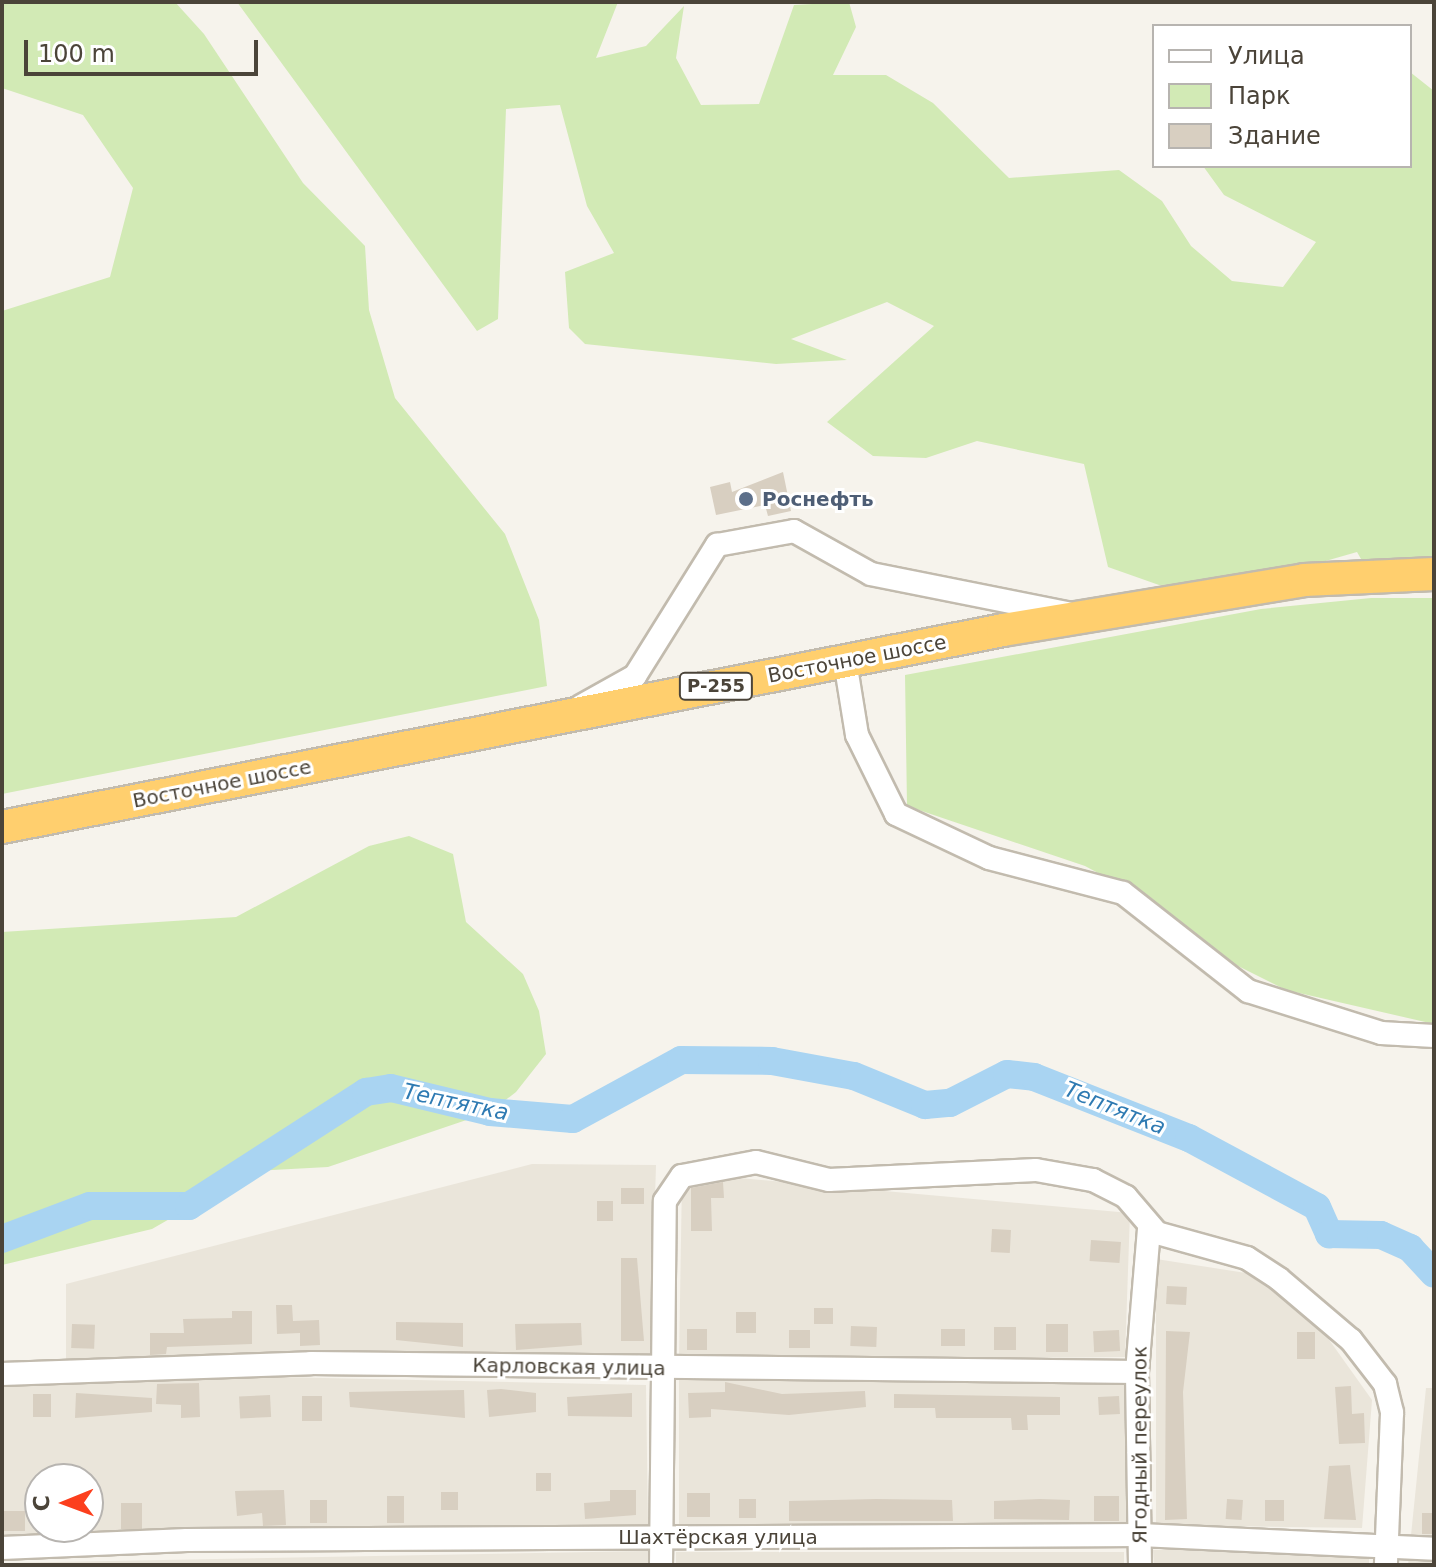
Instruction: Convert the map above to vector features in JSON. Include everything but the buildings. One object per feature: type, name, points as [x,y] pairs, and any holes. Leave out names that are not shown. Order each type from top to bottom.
[{"type":"highway","name":"Восточное шоссе","points":[[2,827],[1083,617],[1304,580],[1434,574]]},
{"type":"street","points":[[565,716],[635,676],[717,545],[794,531],[871,574],[1083,617]]},
{"type":"street","points":[[845,661],[857,735],[896,814],[989,858],[1123,893],[1248,991],[1381,1033],[1434,1036]]},
{"type":"street","points":[[661,1565],[659,1368],[665,1201],[682,1176],[756,1162],[829,1180],[1036,1170],[1107,1184],[1149,1229],[1247,1258],[1310,1300],[1377,1368],[1392,1413],[1386,1565]]},
{"type":"street","name":"Ягодный переулок","points":[[1140,1565],[1137,1372],[1149,1229]]},
{"type":"street","name":"Карловская улица","points":[[2,1374],[311,1363],[1137,1372]]},
{"type":"street","name":"Шахтёрская улица","points":[[2,1548],[661,1538],[1140,1535],[1386,1541],[1434,1549]]},
{"type":"shaded area","points":[[532,1164],[656,1165],[650,1357],[66,1362],[66,1284]]},
{"type":"shaded area","points":[[728,1177],[1130,1213],[1125,1357],[679,1361],[682,1179]]},
{"type":"shaded area","points":[[1156,1259],[1246,1273],[1315,1320],[1372,1400],[1362,1528],[1156,1525]]},
{"type":"shaded area","points":[[235,1376],[646,1385],[648,1525],[104,1534],[104,1463],[24,1463],[24,1536],[2,1536],[2,1382]]},
{"type":"shaded area","points":[[679,1377],[1127,1377],[1127,1532],[679,1532]]},
{"type":"shaded area","points":[[1426,1388],[1434,1388],[1434,1565],[1408,1565]]},
{"type":"shaded area","points":[[1369,1547],[1369,1565],[1154,1565],[1153,1550]]},
{"type":"shaded area","points":[[649,1551],[649,1565],[2,1565],[2,1563]]},
{"type":"shaded area","points":[[676,1552],[1124,1552],[1124,1565],[676,1565]]},
{"type":"green space","points":[[2,2],[175,2],[204,34],[303,183],[365,246],[369,310],[395,398],[505,534],[539,620],[547,686],[2,794],[2,311],[110,277],[133,188],[83,115],[2,88]]},
{"type":"green space","points":[[237,2],[618,2],[596,58],[646,46],[684,6],[676,58],[701,105],[759,104],[794,5],[849,2],[856,27],[833,75],[886,75],[933,103],[1009,178],[1119,170],[1162,201],[1191,246],[1232,281],[1283,287],[1316,242],[1224,195],[1204,168],[1412,168],[1412,74],[1434,91],[1434,584],[1372,578],[1357,552],[1322,562],[1318,582],[1159,585],[1108,567],[1084,464],[977,441],[926,458],[873,456],[827,422],[934,326],[887,302],[791,339],[847,360],[776,364],[585,344],[569,328],[565,272],[614,253],[587,206],[560,105],[506,109],[498,319],[477,331]]},
{"type":"green space","points":[[1371,598],[1434,598],[1434,1024],[1286,990],[1220,957],[1145,898],[1085,866],[907,806],[905,675],[1261,609]]},
{"type":"green space","points":[[409,836],[453,854],[466,922],[523,974],[539,1011],[546,1054],[516,1092],[490,1112],[328,1167],[253,1171],[152,1229],[2,1265],[2,932],[236,917],[369,846]]},
{"type":"waterway","name":"Тептятка","points":[[2,1239],[90,1206],[189,1206],[366,1092],[391,1088],[490,1112],[573,1119],[681,1060],[772,1061],[854,1076],[925,1105],[950,1103],[1007,1074],[1034,1077],[1189,1138],[1317,1207],[1329,1234],[1381,1235],[1410,1248],[1434,1274]]},
{"type":"place","name":"Роснефть","points":[[746,499]]}]
